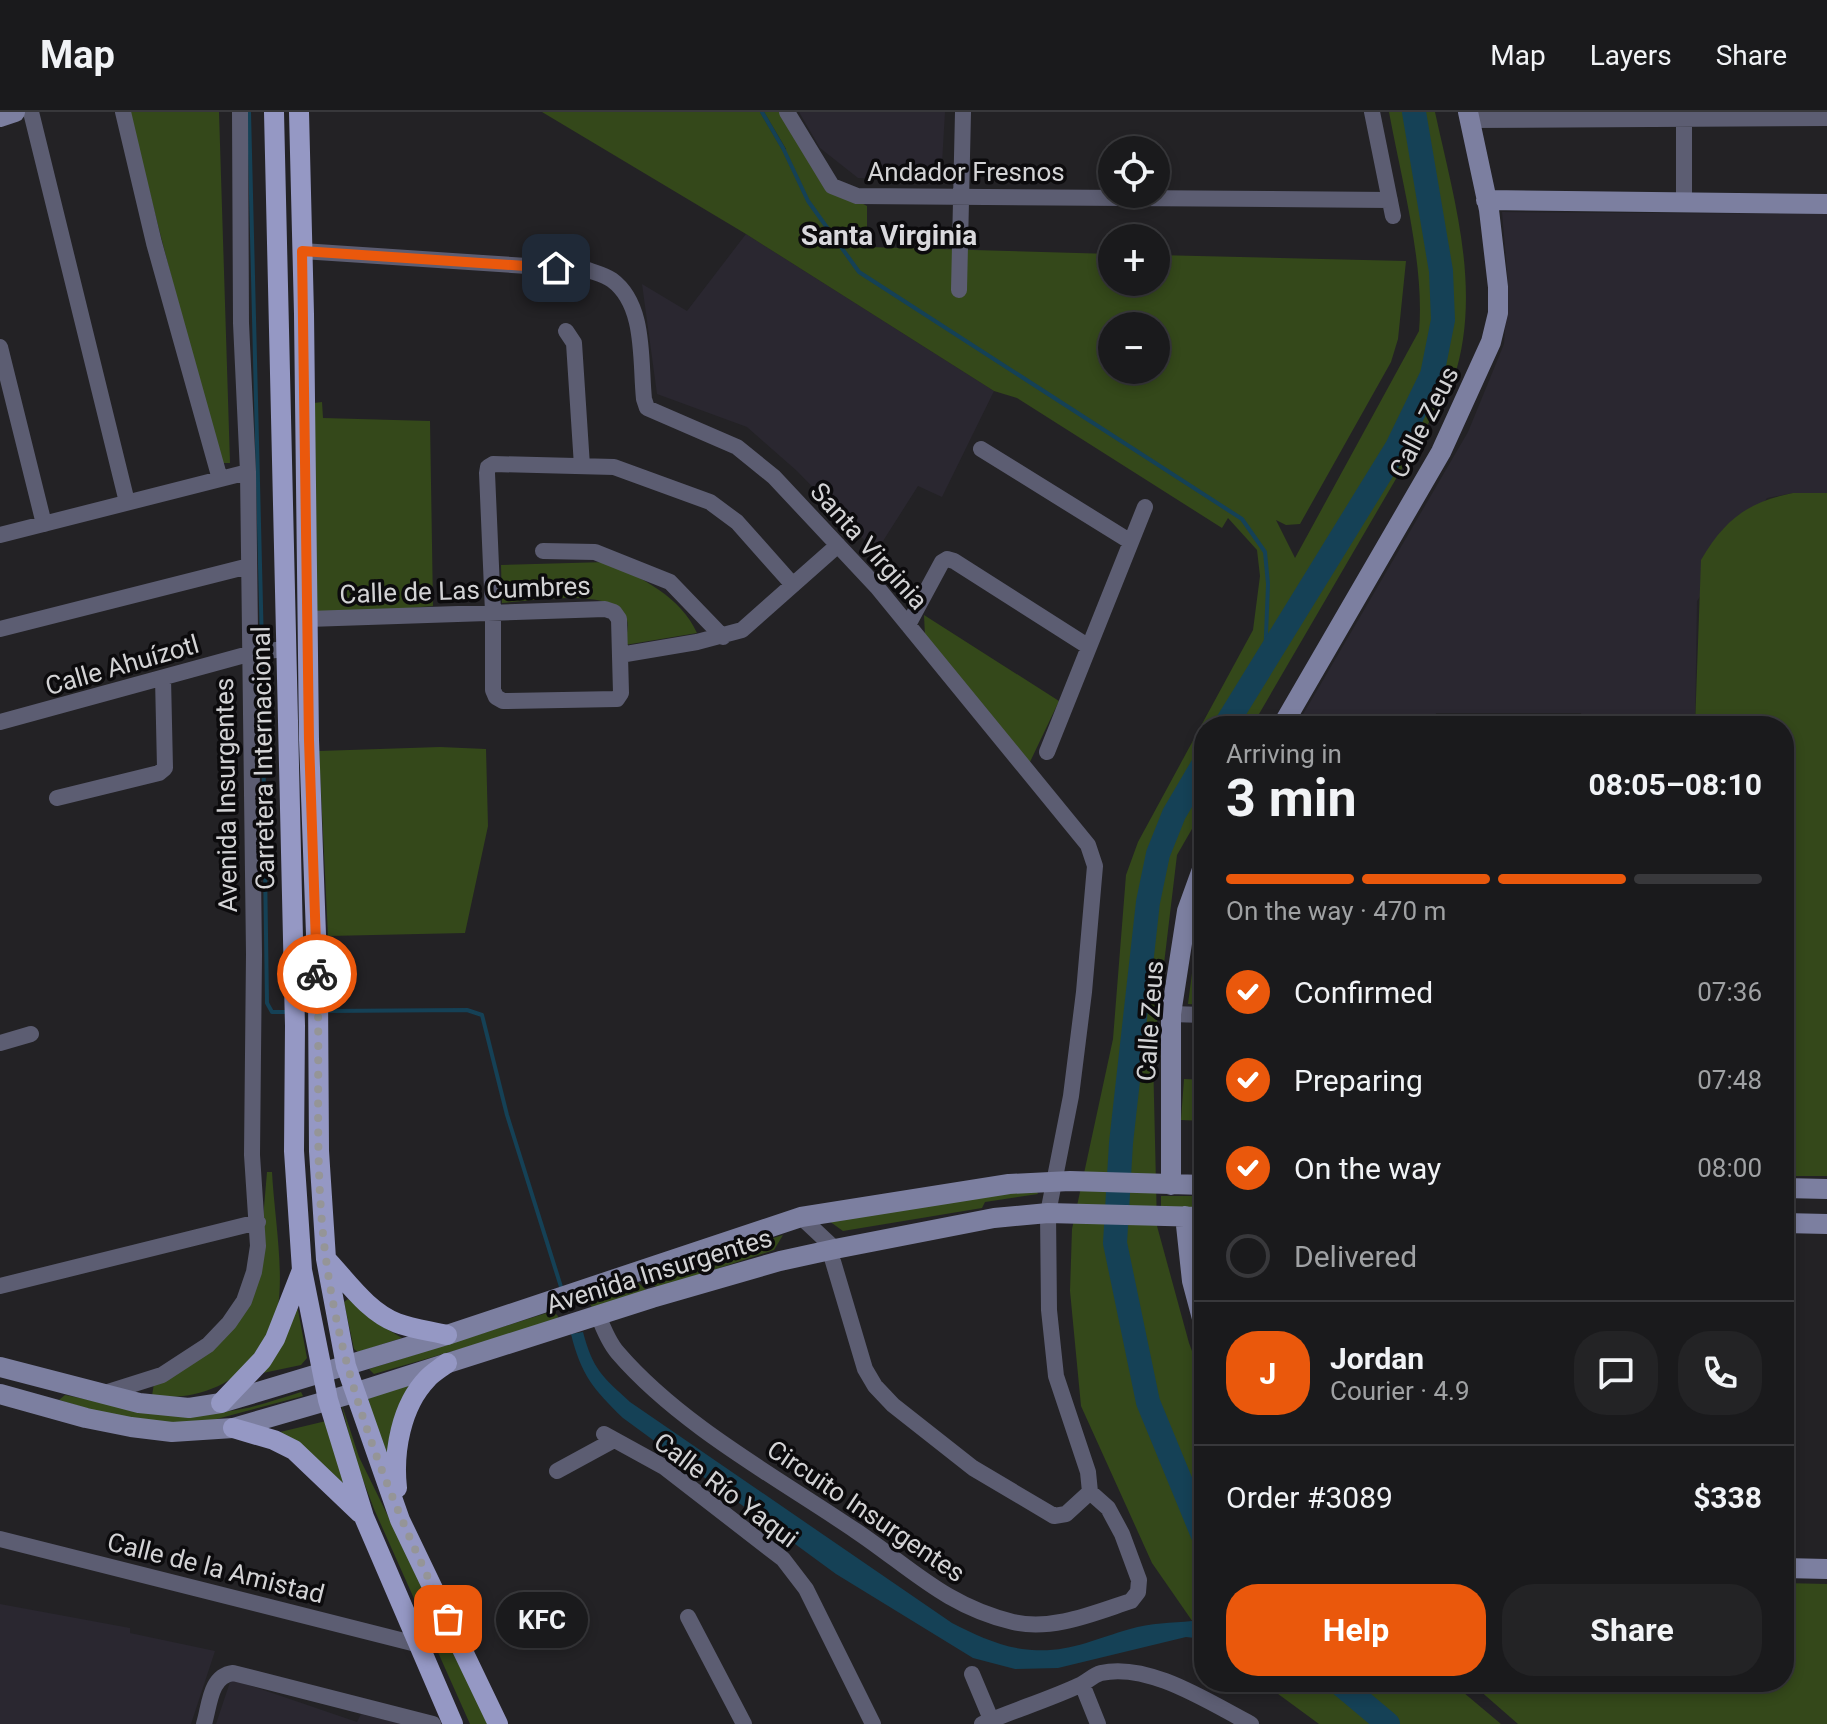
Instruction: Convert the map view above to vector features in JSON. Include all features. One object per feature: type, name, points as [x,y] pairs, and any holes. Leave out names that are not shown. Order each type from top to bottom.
[{"type":"main road","points":[[0,117],[15,112]]},
{"type":"main road","name":"Carretera Internacional","points":[[274,112],[266,651],[294,995],[294,1151],[302,1270],[328,1400],[364,1517]]},
{"type":"main road","name":"Carretera Internacional","points":[[299,112],[309,740],[318,996],[319,1151],[326,1259],[346,1366],[400,1520]]},
{"type":"main road","name":"Calle Zeus","points":[[1291,716],[1441,452],[1491,342],[1498,313],[1498,287],[1486,200],[1469,116]]},
{"type":"main road","points":[[1486,200],[1827,204]]},
{"type":"main road","name":"Calle Zeus","points":[[1171,1185],[1171,1014],[1187,911],[1194,892]]},
{"type":"main road","points":[[294,1151],[319,1151]]},
{"type":"main road","name":"Avenida Insurgentes","points":[[0,1367],[139,1403],[189,1408],[221,1403],[447,1335],[801,1217],[1009,1184],[1061,1181],[1194,1185]]},
{"type":"main road","points":[[1794,1188],[1827,1189]]},
{"type":"main road","name":"Avenida Insurgentes","points":[[0,1394],[86,1418],[172,1432],[233,1428],[780,1261],[994,1218],[1058,1213],[1185,1216]]},
{"type":"main road","points":[[1185,1216],[1194,1288]]},
{"type":"main road","points":[[1794,1223],[1827,1224]]},
{"type":"main road","points":[[326,1259],[356,1294],[383,1315],[399,1324],[447,1335]]},
{"type":"main road","points":[[642,1269],[652,1298]]},
{"type":"main road","points":[[221,1403],[262,1360],[275,1339],[302,1270]]},
{"type":"main road","points":[[447,1363],[427,1378],[412,1400],[404,1421],[394,1464],[400,1520],[498,1724]]},
{"type":"main road","points":[[47,1407],[52,1382]]},
{"type":"main road","points":[[233,1428],[274,1440],[294,1450],[308,1460],[364,1517],[453,1724]]},
{"type":"main road","points":[[1794,1568],[1827,1569]]},
{"type":"street","points":[[31,112],[127,502]]},
{"type":"street","points":[[123,112],[154,243],[220,479]]},
{"type":"street","name":"Avenida Insurgentes","points":[[102,1394],[162,1375],[208,1345],[244,1301],[254,1272],[258,1246],[252,1155],[254,938],[266,651],[249,566],[241,323],[240,112]]},
{"type":"street","name":"Andador Fresnos","points":[[787,112],[832,186],[857,196],[963,195],[1391,208],[1372,112]]},
{"type":"street","points":[[959,290],[963,112]]},
{"type":"street","points":[[1684,115],[1684,204]]},
{"type":"street","points":[[1469,116],[1827,118]]},
{"type":"street","name":"Santa Virginia","points":[[302,251],[588,270],[609,277],[624,290],[636,316],[647,408],[745,453],[774,477],[908,625],[1088,845],[1095,866],[1061,1181]]},
{"type":"street","points":[[566,331],[574,343],[582,466]]},
{"type":"street","points":[[0,347],[44,524]]},
{"type":"street","points":[[981,449],[1131,542]]},
{"type":"street","points":[[793,585],[723,510],[633,472],[614,467],[493,464],[488,467],[493,690],[496,697],[503,701],[617,699],[621,693],[620,655],[723,637],[742,630],[793,585],[838,545]]},
{"type":"street","points":[[0,535],[248,472]]},
{"type":"street","points":[[1047,752],[1145,507]]},
{"type":"street","points":[[543,551],[595,552],[670,582],[723,637]]},
{"type":"street","points":[[908,625],[942,562],[947,559],[1089,647]]},
{"type":"street","points":[[0,629],[249,566]]},
{"type":"street","name":"Calle de Las Cumbres","points":[[308,619],[605,609],[614,612],[619,619],[620,655]]},
{"type":"street","name":"Calle Ahuízotl","points":[[0,722],[266,651]]},
{"type":"street","points":[[57,798],[159,773],[165,768],[163,678]]},
{"type":"street","points":[[1171,1014],[1194,1015]]},
{"type":"street","points":[[0,1043],[31,1034]]},
{"type":"street","name":"Circuito Insurgentes","points":[[596,1317],[616,1352],[669,1403],[758,1467],[859,1533],[931,1588],[967,1607],[1017,1623],[1047,1624],[1131,1601],[1138,1592],[1139,1580],[1122,1534],[1108,1508],[1090,1492],[1088,1472],[1056,1376],[1049,1310],[1061,1181]]},
{"type":"street","points":[[801,1217],[835,1249],[832,1258],[865,1369],[875,1386],[893,1405],[973,1468],[1054,1516],[1066,1514],[1090,1492]]},
{"type":"street","points":[[0,1286],[258,1222]]},
{"type":"street","name":"Calle Río Yaqui","points":[[557,1471],[609,1437],[664,1467],[783,1559],[806,1589],[873,1724]]},
{"type":"street","name":"Calle de la Amistad","points":[[0,1539],[420,1645]]},
{"type":"street","points":[[688,1617],[744,1724]]},
{"type":"street","points":[[204,1724],[217,1680],[222,1674],[233,1673],[433,1724]]},
{"type":"street","points":[[972,1674],[989,1723],[1082,1684],[1099,1673],[1146,1675],[1166,1681],[1224,1716],[1251,1724]]},
{"type":"street","points":[[1082,1684],[1098,1724]]},
{"type":"shaded area","points":[[799,112],[945,112],[941,181],[858,178],[820,148]]},
{"type":"shaded area","points":[[1502,212],[1827,214],[1827,493],[1793,493],[1767,498],[1697,601],[1695,716],[1436,713],[1436,716],[1302,716],[1468,432],[1504,344],[1508,284]]},
{"type":"shaded area","points":[[746,234],[994,391],[942,497],[918,486],[876,552],[797,471],[747,427],[657,394],[642,284],[687,311]]},
{"type":"shaded area","points":[[0,1604],[130,1628],[130,1633],[215,1651],[191,1724],[0,1724]]},
{"type":"shaded area","points":[[231,1679],[357,1722],[361,1714],[402,1724],[216,1724]]},
{"type":"green space","points":[[129,112],[219,112],[230,463],[219,463]]},
{"type":"green space","points":[[542,112],[760,112],[783,151],[786,149],[764,112],[788,112],[848,196],[867,206],[867,247],[1098,254],[1098,296],[1170,296],[1170,255],[1406,261],[1398,339],[1391,362],[1300,524],[1286,525],[1276,520],[1295,558],[1419,331],[1419,278],[1389,112],[1435,112],[1457,212],[1465,280],[1466,314],[1453,381],[1258,716],[1206,716],[1253,630],[1260,576],[1257,550],[1228,518],[1222,528],[1017,398],[994,391],[746,234]]},
{"type":"green space","points":[[322,402],[323,418],[430,421],[433,606],[313,616],[306,404]]},
{"type":"green space","points":[[1793,493],[1827,493],[1827,1176],[1794,1176],[1794,716],[1695,716],[1701,560],[1719,534],[1739,514]]},
{"type":"green space","points":[[607,562],[647,582],[671,599],[697,633],[625,645],[627,620],[620,609],[608,603],[571,598],[502,603],[501,565]]},
{"type":"green space","points":[[924,615],[1059,701],[1029,764],[925,636]]},
{"type":"green space","points":[[1194,739],[1194,825],[1177,855],[1153,1056],[1157,1226],[1194,1356],[1194,1624],[1152,1563],[1081,1406],[1070,1291],[1072,1229],[1113,1039],[1126,875],[1138,842]]},
{"type":"green space","points":[[440,747],[486,749],[488,826],[465,933],[328,936],[319,751]]},
{"type":"green space","points":[[1194,957],[1194,1004],[1188,1004]]},
{"type":"green space","points":[[1184,1079],[1194,1080],[1194,1121],[1181,1120]]},
{"type":"green space","points":[[267,1172],[272,1172],[279,1258],[280,1292],[272,1329],[249,1364],[233,1377],[195,1394],[152,1396],[154,1383],[214,1344],[259,1266]]},
{"type":"green space","points":[[1035,1187],[1038,1194],[985,1202],[982,1208],[843,1231],[822,1216]]},
{"type":"green space","points":[[1161,1196],[1194,1196],[1194,1208],[1161,1208]]},
{"type":"green space","points":[[783,1235],[774,1250],[659,1288],[651,1284],[657,1274]]},
{"type":"green space","points":[[639,1283],[646,1290],[592,1308],[589,1301],[591,1296]]},
{"type":"green space","points":[[348,1299],[402,1338],[358,1352],[354,1349],[344,1302]]},
{"type":"green space","points":[[295,1309],[298,1310],[307,1358],[301,1365],[263,1373]]},
{"type":"green space","points":[[553,1311],[558,1316],[557,1321],[374,1374],[369,1369]]},
{"type":"green space","points":[[411,1385],[390,1457],[385,1456],[367,1395]]},
{"type":"green space","points":[[301,1392],[303,1396],[198,1424],[130,1421],[59,1400],[65,1395],[147,1410],[209,1413],[248,1408]]},
{"type":"green space","points":[[341,1402],[359,1457],[490,1724],[470,1724],[374,1509],[354,1456]]},
{"type":"green space","points":[[326,1421],[348,1482],[342,1483],[276,1433]]},
{"type":"green space","points":[[1794,1583],[1827,1584],[1827,1724],[1518,1724],[1481,1692],[1794,1692]]},
{"type":"green space","points":[[1276,1692],[1463,1692],[1501,1724],[1319,1724]]},
{"type":"water","points":[[583,1332],[600,1372],[630,1402],[960,1627],[1003,1645],[1037,1650],[1078,1645],[1145,1626],[1192,1621],[1194,1638],[1186,1637],[1058,1668],[1015,1669],[973,1658],[836,1574],[623,1418],[596,1390],[584,1371],[571,1334]]},
{"type":"waterway","points":[[249,112],[262,647]]},
{"type":"waterway","points":[[762,112],[808,201],[859,272],[1242,519],[1265,552],[1268,584],[1265,661]]},
{"type":"waterway","points":[[1231,716],[1397,447],[1432,375],[1443,320],[1441,271],[1414,112]]},
{"type":"waterway","points":[[262,656],[267,1003],[272,1012],[290,1012]]},
{"type":"waterway","points":[[1194,780],[1174,814],[1158,854],[1148,902],[1121,1143],[1115,1243],[1148,1402],[1194,1514]]},
{"type":"waterway","points":[[323,1011],[467,1010],[482,1015],[507,1115],[562,1290]]},
{"type":"waterway","points":[[1190,1626],[1194,1626]]},
{"type":"waterway","points":[[1350,1692],[1388,1724]]},
{"type":"way so far","points":[[317,974],[321,1209],[326,1259],[346,1366],[400,1520],[448,1619]]},
{"type":"place","name":"KFC","points":[[448,1619]]},
{"type":"district","name":"Santa Virginia","points":[[889,235]]},
{"type":"route","points":[[317,974],[309,740],[302,251],[556,268]]}]
